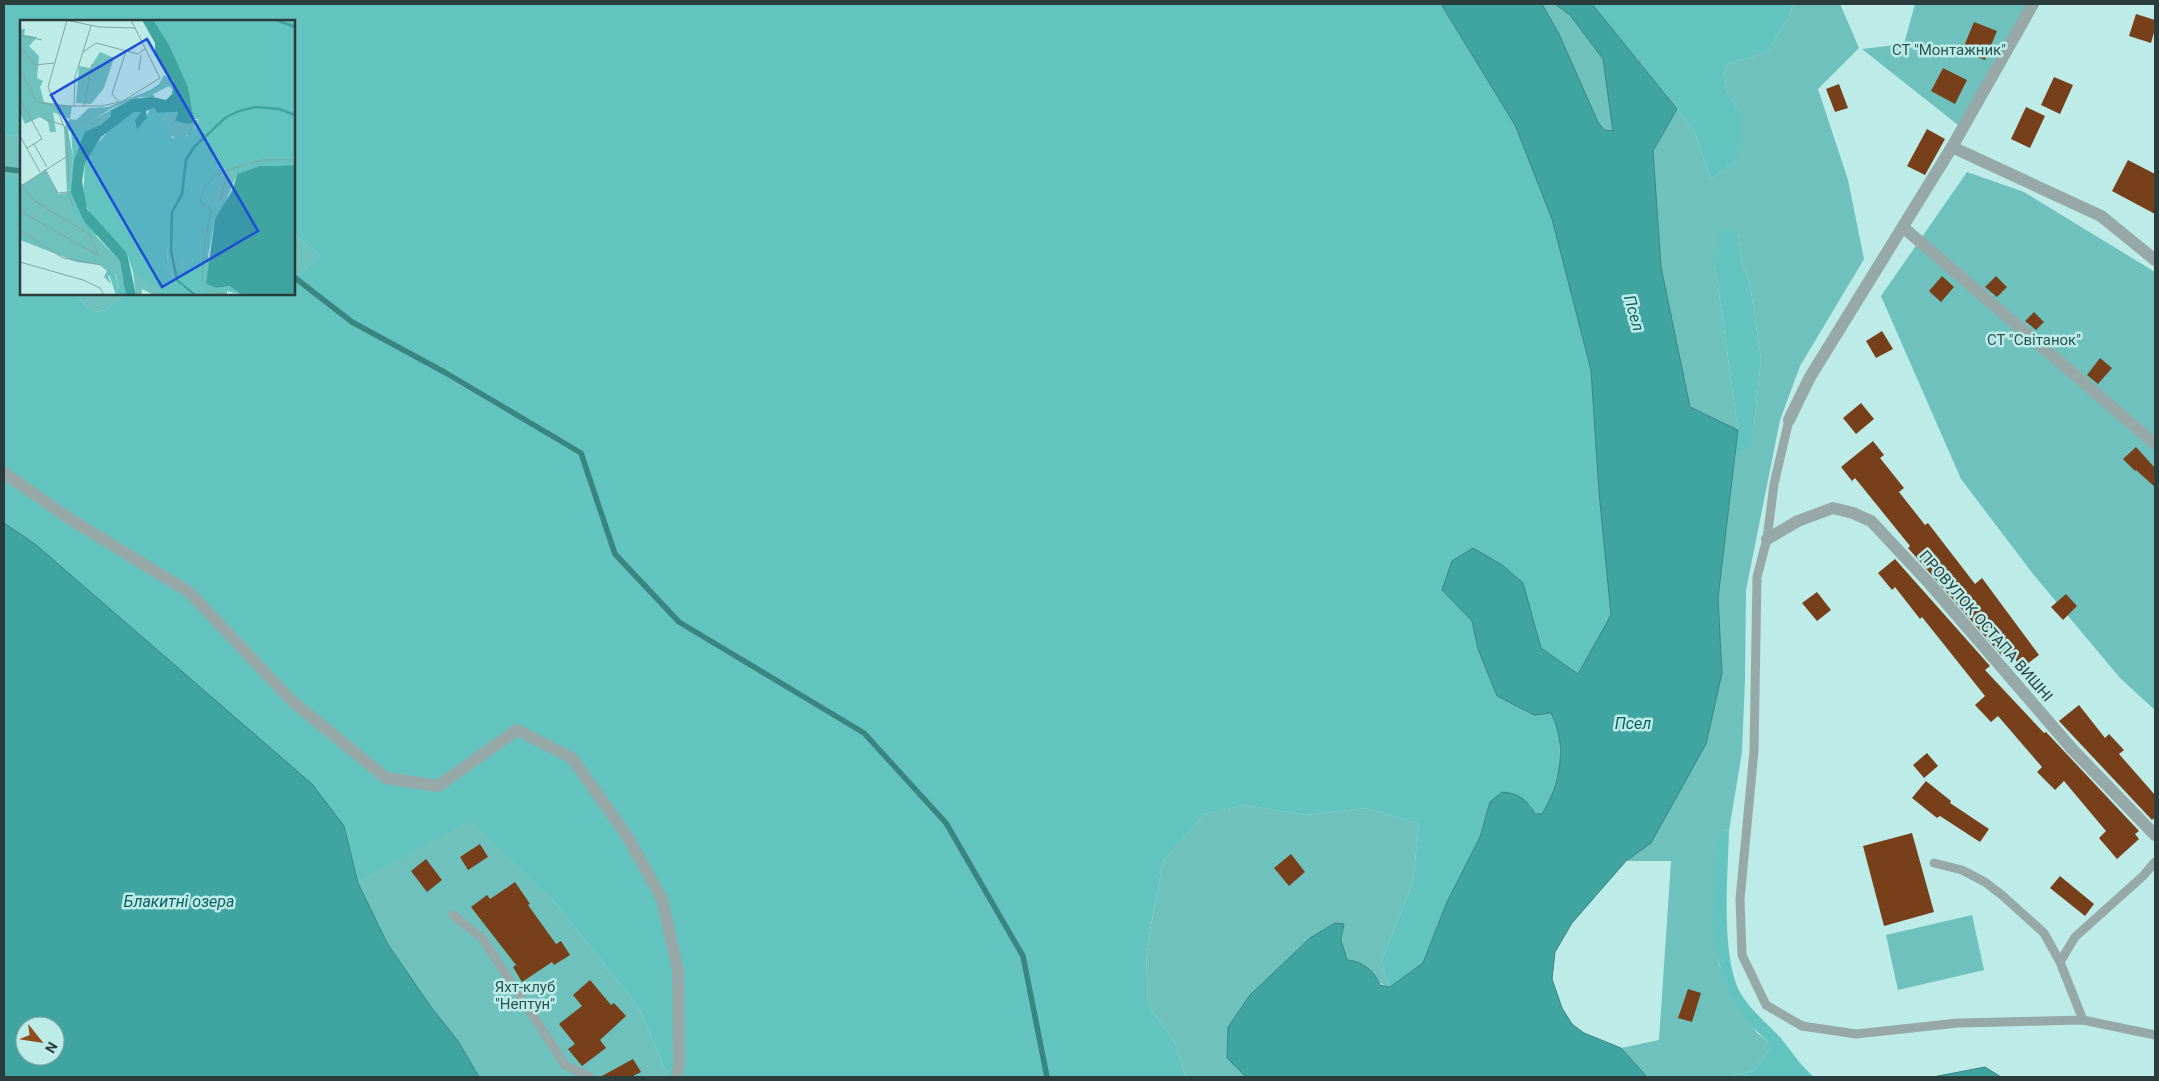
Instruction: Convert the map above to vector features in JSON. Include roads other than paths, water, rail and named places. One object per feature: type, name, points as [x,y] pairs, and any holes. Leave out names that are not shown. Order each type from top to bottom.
[{"type":"street","points":[[1789,420],[1810,377],[1904,228],[2033,4]]},
{"type":"street","points":[[1952,147],[2101,216],[2155,260]]},
{"type":"street","points":[[1904,228],[2155,444]]},
{"type":"street","points":[[4,473],[73,520],[189,592],[292,701],[386,778],[438,786],[516,730],[572,758],[627,836],[662,900],[678,970],[679,1063],[677,1077]]},
{"type":"street","name":"ПРОВУЛОК ОСТАПА ВИШНІ","points":[[1766,539],[1798,521],[1833,508],[1854,513],[1871,521],[1929,583],[2073,750],[2155,835]]},
{"type":"lane","points":[[1789,420],[1774,484],[1766,539],[1757,577],[1754,751],[1740,899],[1742,955],[1766,1005],[1802,1026],[1856,1034],[1958,1022],[2083,1020],[2155,1035]]},
{"type":"lane","points":[[2060,962],[2074,936],[2143,876],[2155,862]]},
{"type":"lane","points":[[1934,863],[1962,870],[1984,882],[2003,896],[2044,933],[2060,962],[2083,1020]]},
{"type":"lane","points":[[453,915],[483,939],[565,1065],[590,1077]]},
{"type":"water","name":"Псел","points":[[1441,4],[1542,4],[1559,34],[1598,122],[1604,130],[1613,131],[1603,59],[1570,15],[1555,4],[1592,4],[1677,109],[1653,151],[1661,267],[1690,407],[1738,430],[1718,598],[1722,673],[1706,744],[1651,843],[1626,861],[1572,923],[1555,952],[1552,979],[1562,1008],[1572,1024],[1584,1033],[1621,1048],[1647,1077],[1246,1077],[1227,1058],[1228,1027],[1250,995],[1310,938],[1335,923],[1344,924],[1341,940],[1347,960],[1358,962],[1371,971],[1380,985],[1390,987],[1423,963],[1447,902],[1480,837],[1490,802],[1502,792],[1513,794],[1526,801],[1535,814],[1542,814],[1548,803],[1560,765],[1559,738],[1556,725],[1551,713],[1534,715],[1497,696],[1478,649],[1472,621],[1442,590],[1452,561],[1473,548],[1502,565],[1523,583],[1541,648],[1578,674],[1611,615],[1599,492],[1591,370],[1552,219],[1515,125]]},
{"type":"water","name":"Блакитні озера","points":[[4,523],[35,544],[312,784],[344,826],[358,883],[387,943],[431,1007],[458,1041],[479,1077],[4,1077]]},
{"type":"water","points":[[1985,1067],[2001,1077],[1933,1077]]},
{"type":"waterway","points":[[4,169],[20,171]]},
{"type":"waterway","points":[[295,278],[352,322],[446,373],[581,453],[615,554],[679,622],[864,733],[946,823],[1023,956],[1047,1077]]},
{"type":"park label","name":"СТ \"Монтажник\"","points":[[1949,50]]},
{"type":"park label","name":"СТ \"Світанок\"","points":[[2034,340]]},
{"type":"park label","name":"Яхт-клуб \"Нептун\"","points":[[525,996]]}]
